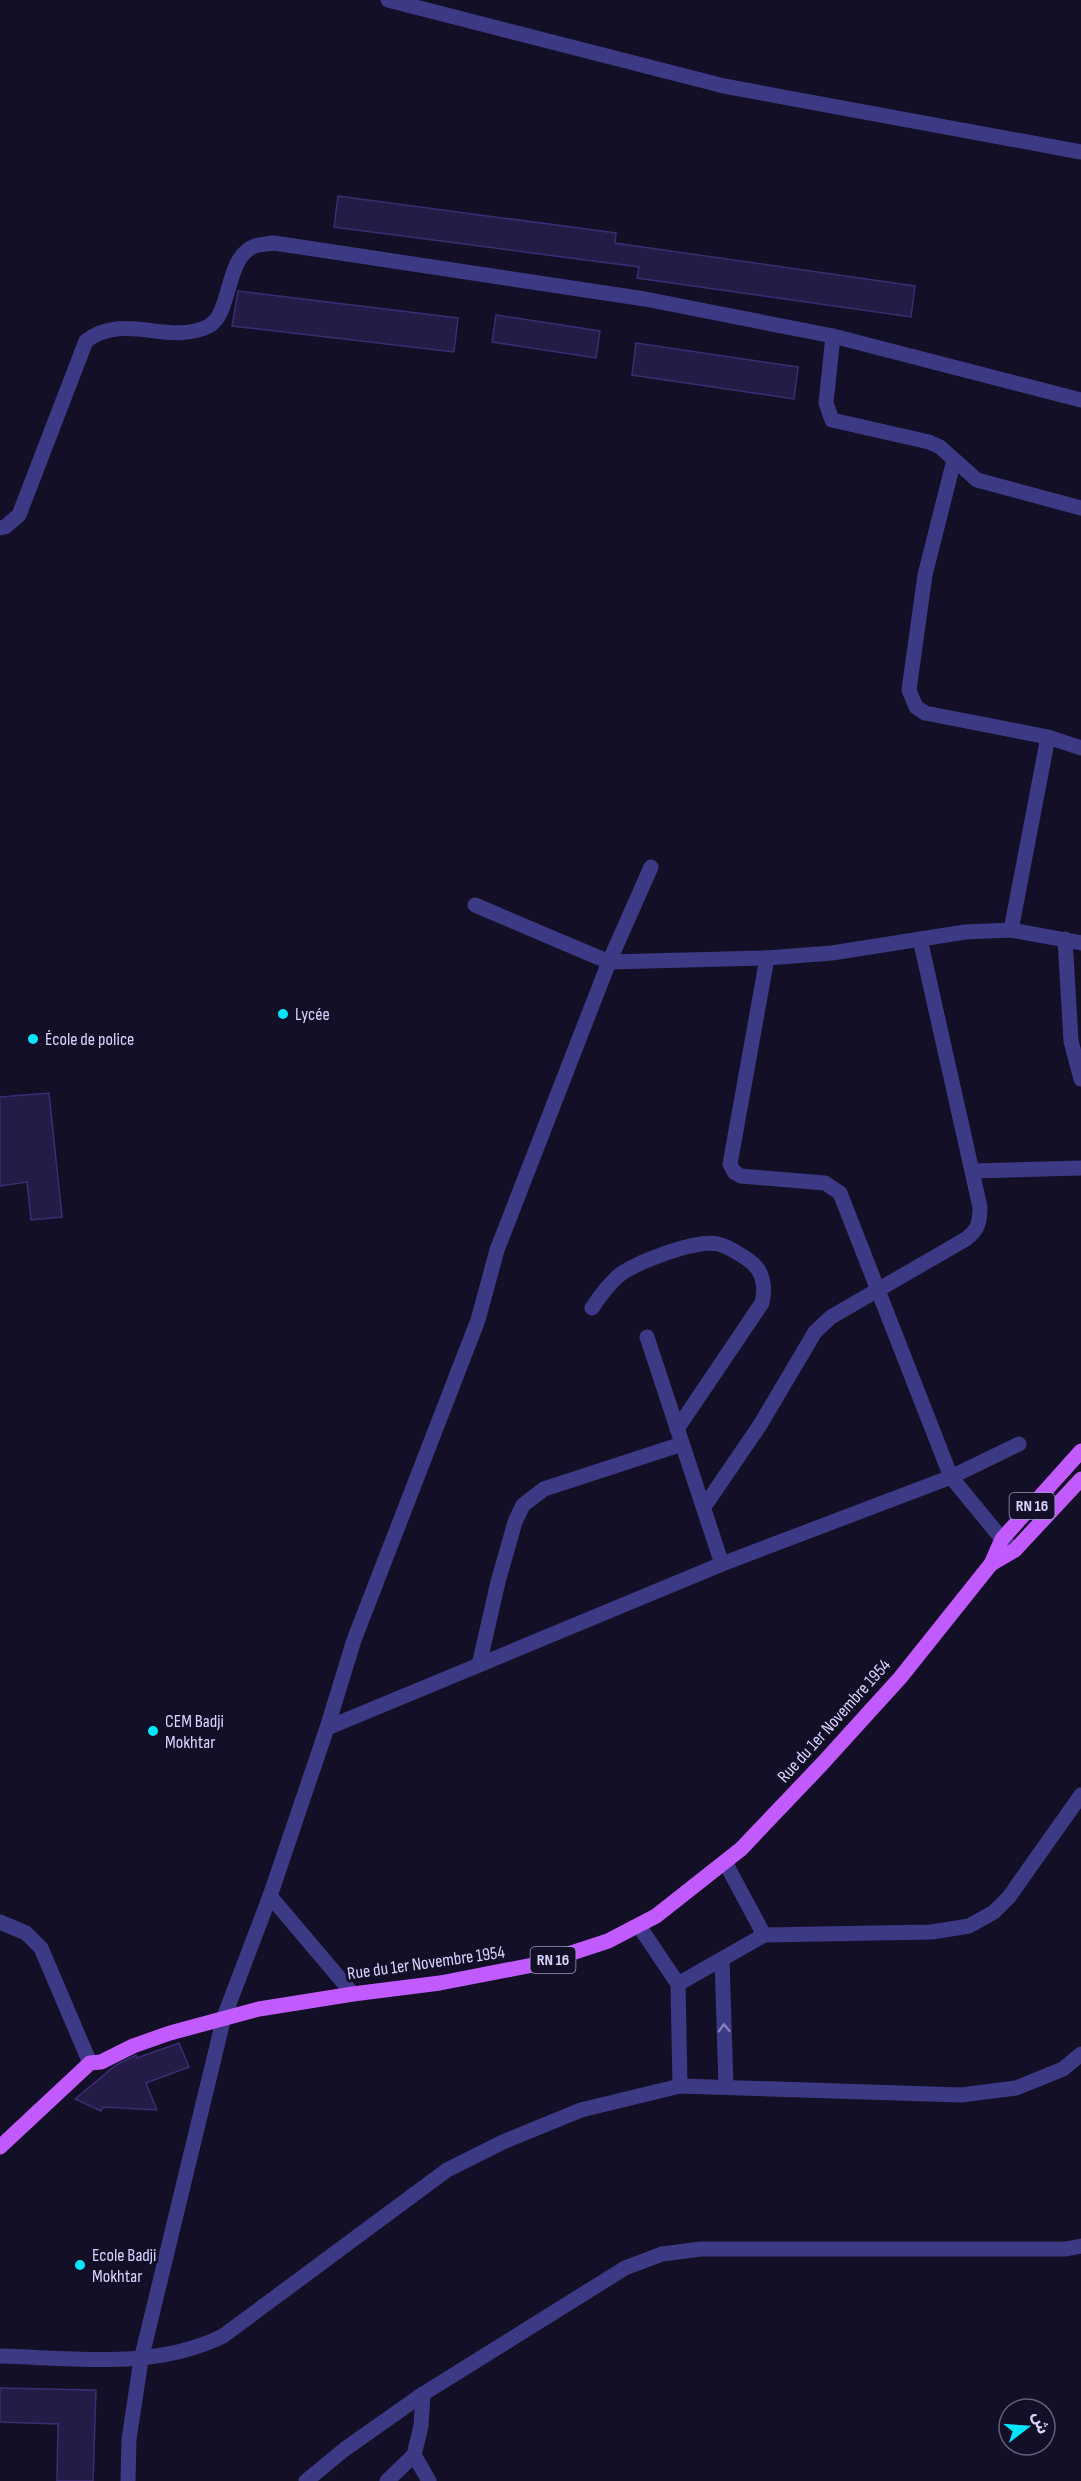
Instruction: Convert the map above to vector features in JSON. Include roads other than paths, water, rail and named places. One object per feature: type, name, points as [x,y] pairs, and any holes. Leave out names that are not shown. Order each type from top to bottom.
[{"type":"main road","name":"RN 16","points":[[991,1564],[1002,1539],[1081,1451]]},
{"type":"main road","name":"RN 16","points":[[991,1564],[1015,1550],[1081,1479]]},
{"type":"main road","name":"Rue du 1er Novembre 1954","points":[[2,2143],[90,2063],[101,2062],[148,2040],[224,2018],[289,2003],[440,1983],[516,1969],[586,1949],[639,1926],[672,1904],[725,1862],[776,1815],[900,1678],[991,1564]]},
{"type":"street","points":[[388,0],[724,86],[1081,152]]},
{"type":"street","points":[[0,528],[6,527],[19,515],[86,341],[99,331],[116,327],[171,332],[208,326],[217,319],[234,271],[244,253],[255,246],[274,243],[645,299],[833,336],[1081,400]]},
{"type":"street","points":[[833,336],[826,403],[832,420],[928,442],[940,447],[977,480],[1081,508]]},
{"type":"street","points":[[954,460],[925,575],[909,690],[911,700],[925,713],[1048,737],[1081,748]]},
{"type":"street","points":[[1011,930],[1048,737]]},
{"type":"street","points":[[128,2481],[129,2439],[141,2360],[224,2018],[270,1896],[354,1640],[478,1320],[497,1250],[609,962],[651,867]]},
{"type":"street","points":[[475,905],[609,962],[767,958],[832,953],[965,932],[1011,930],[1081,943]]},
{"type":"street","points":[[704,1507],[760,1425],[815,1332],[831,1317],[975,1232],[980,1221],[980,1207],[920,939]]},
{"type":"street","points":[[1065,939],[1071,1041],[1081,1079]]},
{"type":"street","points":[[767,958],[730,1164],[734,1172],[741,1176],[825,1183],[834,1186],[840,1193],[951,1476],[1002,1539],[1015,1550]]},
{"type":"street","points":[[972,1171],[1081,1168]]},
{"type":"street","points":[[592,1308],[601,1294],[622,1274],[660,1256],[698,1244],[718,1244],[751,1262],[762,1277],[765,1289],[762,1303],[677,1429]]},
{"type":"street","points":[[647,1337],[722,1564]]},
{"type":"street","points":[[479,1665],[498,1582],[515,1522],[523,1505],[543,1489],[682,1444]]},
{"type":"street","points":[[327,1728],[722,1564],[951,1476],[1019,1444]]},
{"type":"street","points":[[678,1984],[764,1935],[932,1932],[969,1926],[994,1912],[1009,1897],[1081,1795]]},
{"type":"street","points":[[725,1862],[764,1935]]},
{"type":"street","points":[[270,1896],[353,1994]]},
{"type":"street","points":[[0,1922],[26,1933],[41,1948],[90,2063]]},
{"type":"street","points":[[639,1926],[678,1984],[680,2086]]},
{"type":"street","points":[[722,1960],[726,2086]]},
{"type":"street","points":[[0,2356],[141,2360],[186,2352],[223,2336],[447,2170],[502,2142],[580,2110],[680,2086],[961,2095],[1016,2088],[1063,2069],[1081,2054]]},
{"type":"street","points":[[306,2481],[345,2449],[423,2394],[625,2268],[662,2254],[701,2248],[1066,2249],[1081,2246]]},
{"type":"street","points":[[387,2481],[414,2455],[421,2426],[423,2394]]},
{"type":"street","points":[[414,2455],[429,2481]]},
{"type":"place","name":"Lycée","points":[[283,1014]]},
{"type":"place","name":"École de police","points":[[33,1039]]},
{"type":"place","name":"CEM Badji Mokhtar","points":[[153,1731]]},
{"type":"place","name":"Ecole Badji Mokhtar","points":[[80,2265]]}]
